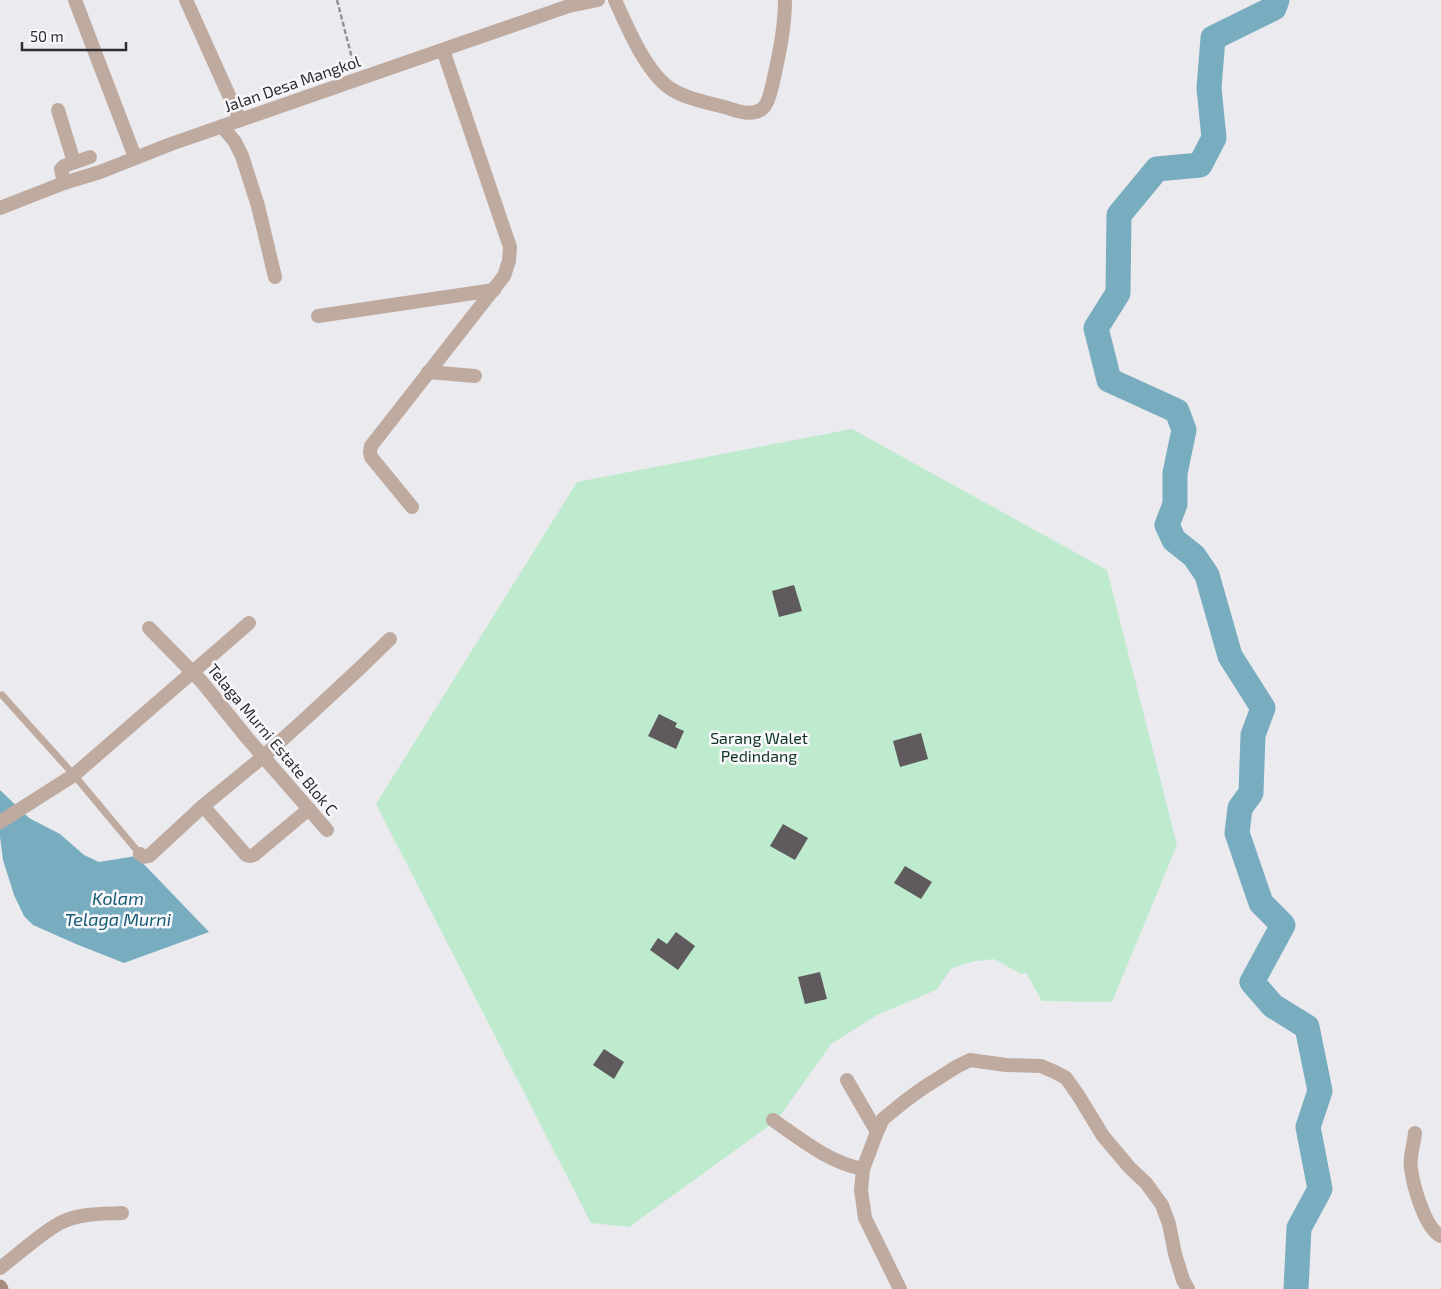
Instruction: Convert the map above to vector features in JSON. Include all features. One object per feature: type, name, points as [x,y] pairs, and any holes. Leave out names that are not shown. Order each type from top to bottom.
[{"type":"street","points":[[75,0],[135,157]]},
{"type":"street","points":[[186,0],[240,120]]},
{"type":"street","name":"Jalan Desa Mangkol","points":[[0,208],[222,126],[570,6],[598,0]]},
{"type":"street","points":[[615,0],[634,39],[660,81],[672,90],[686,96],[743,113],[755,113],[764,107],[770,95],[781,48],[785,0]]},
{"type":"street","points":[[412,507],[371,457],[371,446],[504,276],[509,261],[510,247],[443,50]]},
{"type":"street","points":[[58,110],[74,162]]},
{"type":"street","points":[[222,126],[242,156],[258,206],[275,277]]},
{"type":"street","points":[[64,183],[62,167],[90,157]]},
{"type":"street","points":[[318,316],[494,290]]},
{"type":"street","points":[[428,372],[475,376]]},
{"type":"street","points":[[0,822],[74,776],[249,623]]},
{"type":"street","name":"Telaga Murni Estate Blok C","points":[[150,628],[192,671],[327,830]]},
{"type":"street","points":[[140,854],[144,857],[149,856],[203,806],[304,720],[390,639]]},
{"type":"street","points":[[203,806],[238,846],[250,856],[254,855],[310,809]]},
{"type":"street","points":[[900,1289],[865,1218],[861,1190],[863,1169],[883,1120],[905,1101],[956,1067],[970,1060],[1006,1065],[1040,1066],[1066,1078],[1103,1136],[1130,1168],[1146,1183],[1162,1205],[1169,1224],[1182,1280],[1188,1289]]},
{"type":"street","points":[[847,1080],[877,1132]]},
{"type":"street","points":[[773,1120],[819,1152],[849,1166],[863,1169]]},
{"type":"street","points":[[1415,1133],[1410,1167],[1419,1200],[1426,1216],[1436,1234],[1441,1236]]},
{"type":"street","points":[[0,1268],[60,1223],[94,1214],[122,1213]]},
{"type":"lane","points":[[2,695],[140,854]]},
{"type":"path","points":[[336,0],[358,79]]},
{"type":"green space","name":"Sarang Walet Pedindang","points":[[852,429],[1107,570],[1177,845],[1112,1002],[1042,1001],[1026,973],[1021,974],[994,959],[958,966],[951,969],[936,990],[877,1015],[831,1044],[777,1120],[629,1227],[591,1223],[376,804],[577,482]]},
{"type":"water","name":"Kolam Telaga Murni","points":[[0,790],[29,818],[60,834],[84,855],[99,862],[136,856],[209,932],[124,963],[33,925],[24,916],[14,895],[3,860],[0,837]]},
{"type":"building","points":[[794,585],[802,611],[779,617],[772,591]]},
{"type":"building","points":[[659,714],[677,723],[675,727],[684,731],[676,749],[648,736]]},
{"type":"building","points":[[921,733],[928,759],[900,767],[893,741]]},
{"type":"building","points":[[783,824],[808,838],[795,860],[770,846]]},
{"type":"building","points":[[905,866],[932,882],[921,899],[894,883]]},
{"type":"building","points":[[676,932],[695,946],[678,970],[650,950],[658,938],[667,944]]},
{"type":"building","points":[[820,972],[827,999],[805,1004],[798,977]]},
{"type":"building","points":[[604,1049],[624,1062],[614,1079],[593,1065]]},
{"type":"waterway","points":[[1277,0],[1274,8],[1213,38],[1209,88],[1214,138],[1200,165],[1157,169],[1119,215],[1118,293],[1096,328],[1109,380],[1177,411],[1184,430],[1175,473],[1175,504],[1167,525],[1174,540],[1194,556],[1207,575],[1230,656],[1263,708],[1253,735],[1251,793],[1240,808],[1237,833],[1261,903],[1283,925],[1252,982],[1273,1006],[1307,1027],[1320,1091],[1308,1127],[1320,1189],[1299,1228],[1296,1289]]}]
